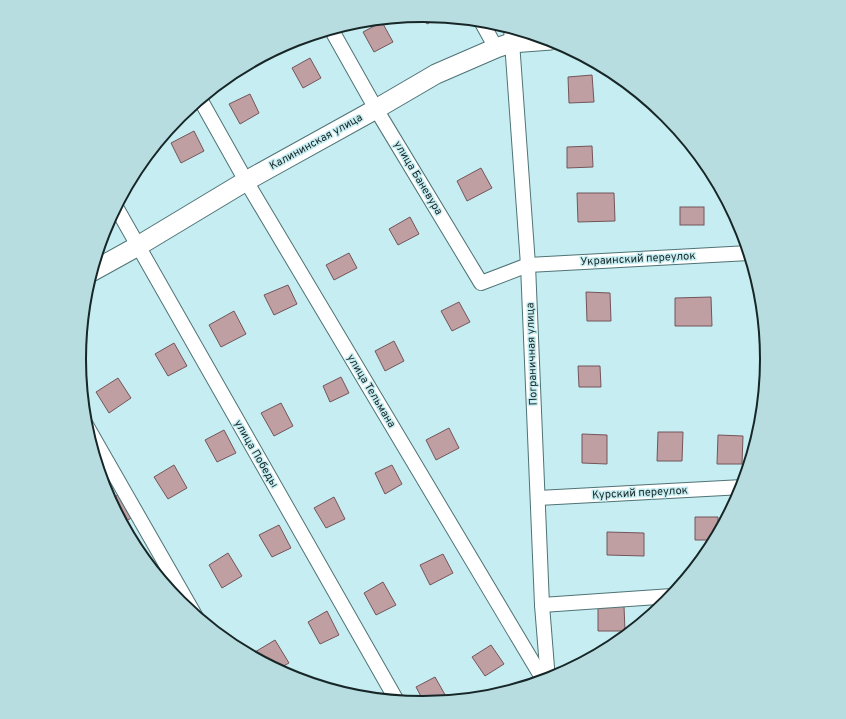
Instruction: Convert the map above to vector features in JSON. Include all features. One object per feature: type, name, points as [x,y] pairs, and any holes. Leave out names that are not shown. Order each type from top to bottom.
[{"type":"main road","name":"Калининская улица","points":[[98,268],[138,246],[246,181],[436,74],[506,40],[531,40]]},
{"type":"street","points":[[490,28],[506,40]]},
{"type":"street","name":"улица Баневура","points":[[333,35],[376,109],[481,283],[528,265]]},
{"type":"street","name":"Пограничная улица","points":[[506,40],[528,265],[542,604],[547,673]]},
{"type":"street","name":"улица Тельмана","points":[[203,104],[246,181],[541,675]]},
{"type":"street","name":"улица Победы","points":[[119,212],[394,695]]},
{"type":"street","name":"Украинский переулок","points":[[528,265],[744,253]]},
{"type":"street","points":[[96,442],[186,600]]},
{"type":"street","name":"Курский переулок","points":[[538,498],[736,487]]},
{"type":"street","points":[[542,604],[663,597]]},
{"type":"building","points":[[375,25],[383,25],[393,42],[374,52],[363,32]]},
{"type":"building","points":[[310,58],[321,78],[303,88],[292,68]]},
{"type":"building","points":[[592,75],[594,102],[569,103],[568,77]]},
{"type":"building","points":[[250,94],[259,113],[240,124],[229,104]]},
{"type":"building","points":[[194,131],[204,151],[181,163],[171,143]]},
{"type":"building","points":[[592,146],[593,167],[567,168],[567,147]]},
{"type":"building","points":[[481,168],[492,188],[467,201],[457,181]]},
{"type":"building","points":[[577,193],[614,193],[615,221],[578,222]]},
{"type":"building","points":[[680,207],[704,207],[704,225],[680,225]]},
{"type":"building","points":[[410,217],[419,234],[398,245],[389,229]]},
{"type":"building","points":[[349,253],[357,268],[334,280],[326,265]]},
{"type":"building","points":[[288,285],[297,304],[274,315],[264,295]]},
{"type":"building","points":[[586,292],[610,293],[611,321],[587,321]]},
{"type":"building","points":[[711,297],[712,326],[675,326],[675,298]]},
{"type":"building","points":[[459,302],[470,322],[452,331],[441,311]]},
{"type":"building","points":[[234,311],[246,334],[221,347],[209,325]]},
{"type":"building","points":[[394,341],[404,361],[385,371],[375,351]]},
{"type":"building","points":[[174,343],[187,366],[168,376],[155,354]]},
{"type":"building","points":[[578,366],[600,366],[601,387],[579,387]]},
{"type":"building","points":[[341,377],[349,393],[330,402],[323,386]]},
{"type":"building","points":[[118,378],[131,398],[109,413],[96,392]]},
{"type":"building","points":[[281,403],[293,426],[274,436],[261,413]]},
{"type":"building","points":[[449,428],[459,448],[436,460],[426,440]]},
{"type":"building","points":[[224,430],[236,453],[217,462],[205,440]]},
{"type":"building","points":[[658,432],[683,432],[682,461],[657,461]]},
{"type":"building","points":[[582,434],[607,435],[607,464],[582,463]]},
{"type":"building","points":[[718,435],[743,436],[742,464],[717,464]]},
{"type":"building","points":[[174,465],[187,488],[168,499],[154,477]]},
{"type":"building","points":[[392,465],[402,484],[385,494],[375,473]]},
{"type":"building","points":[[118,495],[131,518],[127,521],[120,509],[115,497]]},
{"type":"building","points":[[334,497],[345,519],[326,528],[314,508]]},
{"type":"building","points":[[695,517],[718,517],[718,523],[708,540],[695,540]]},
{"type":"building","points":[[279,525],[291,548],[272,557],[259,535]]},
{"type":"building","points":[[607,532],[644,533],[644,556],[607,555]]},
{"type":"building","points":[[228,553],[242,576],[222,588],[209,565]]},
{"type":"building","points":[[443,554],[453,573],[430,585],[420,565]]},
{"type":"building","points":[[383,582],[396,605],[376,615],[364,593]]},
{"type":"building","points":[[598,606],[624,606],[625,629],[623,631],[598,631]]},
{"type":"building","points":[[327,611],[339,635],[320,644],[308,622]]},
{"type":"building","points":[[275,640],[289,663],[283,666],[255,652]]},
{"type":"building","points":[[491,645],[504,664],[485,676],[472,657]]},
{"type":"building","points":[[435,677],[446,696],[421,697],[416,687]]}]
